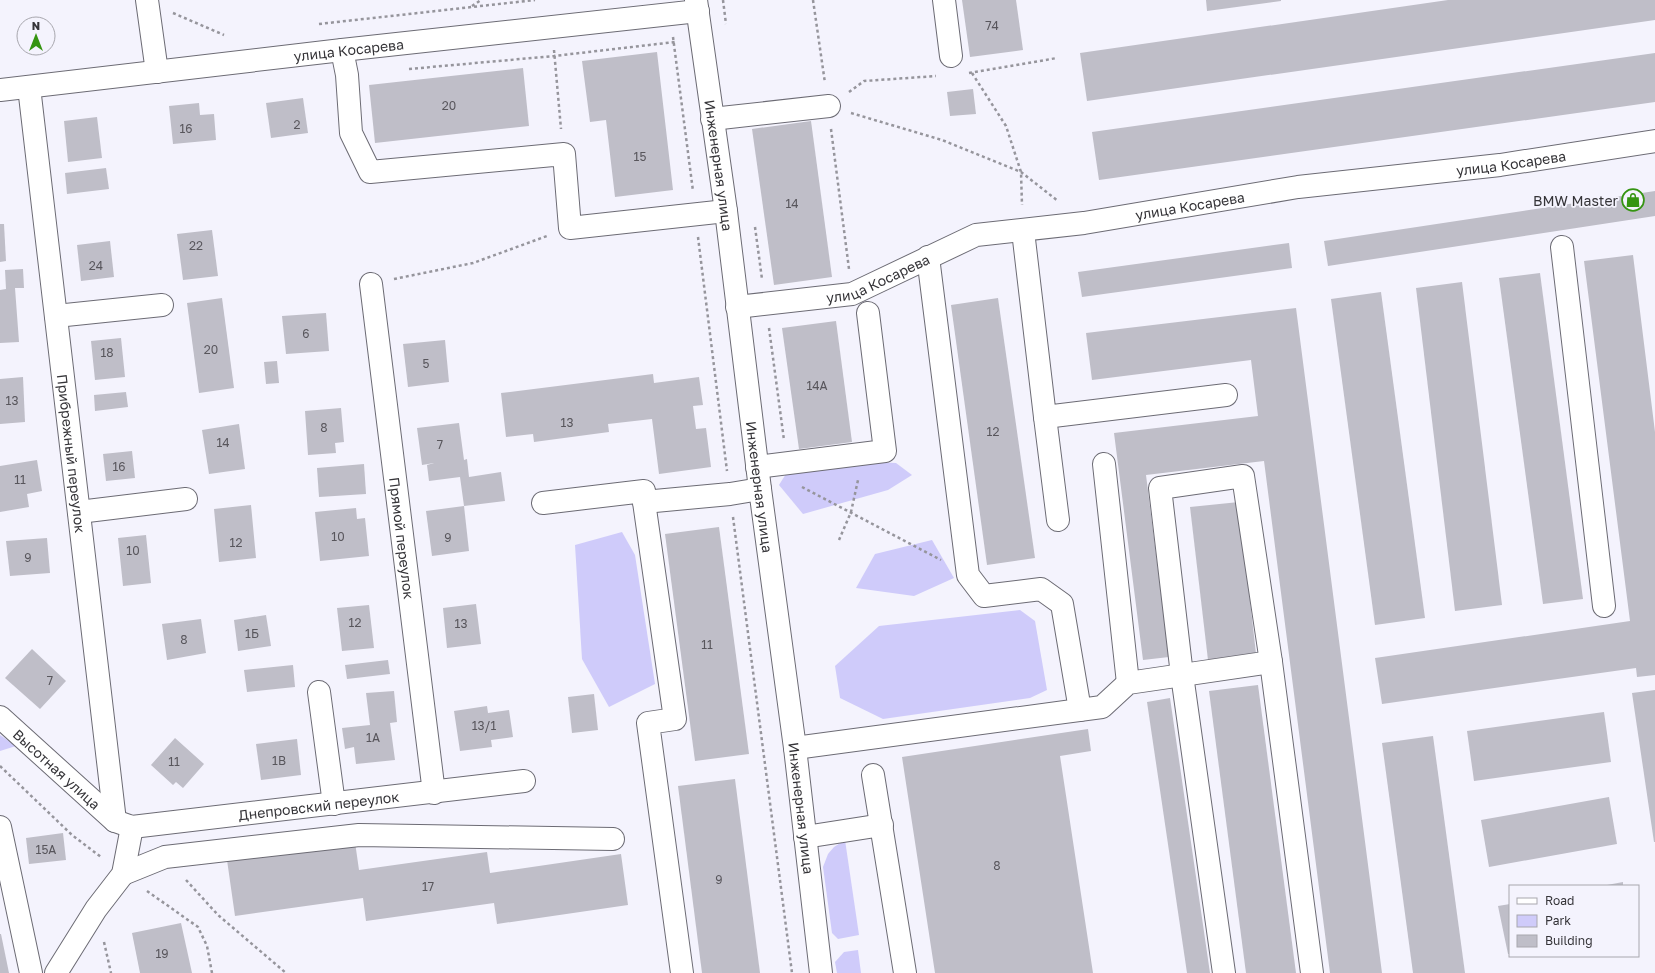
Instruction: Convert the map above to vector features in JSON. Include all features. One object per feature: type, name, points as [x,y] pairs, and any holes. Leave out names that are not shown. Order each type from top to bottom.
[{"type":"street","points":[[147,0],[157,72]]},
{"type":"street","points":[[944,0],[951,56]]},
{"type":"street","name":"улица Косарева","points":[[0,90],[342,50],[552,28],[697,6]]},
{"type":"street","name":"Инженерная улица","points":[[697,6],[726,211],[757,466],[795,748],[821,973]]},
{"type":"street","points":[[342,50],[347,75],[352,133],[370,172],[564,154],[570,228],[726,211]]},
{"type":"street","name":"Прибрежный переулок","points":[[29,87],[79,512],[123,824],[123,874]]},
{"type":"street","points":[[712,119],[829,106]]},
{"type":"street","name":"улица Косарева","points":[[737,307],[852,294],[976,235],[1023,232],[1298,187],[1500,165],[1655,141]]},
{"type":"street","points":[[1023,232],[1058,520]]},
{"type":"street","points":[[1562,247],[1604,606]]},
{"type":"street","points":[[928,257],[968,575],[984,596],[1041,590],[1062,604],[1080,710]]},
{"type":"street","name":"Прямой переулок","points":[[371,284],[434,793]]},
{"type":"street","points":[[56,316],[162,305]]},
{"type":"street","points":[[757,466],[885,451],[868,313]]},
{"type":"street","points":[[1045,417],[1226,395]]},
{"type":"street","points":[[1104,464],[1128,683]]},
{"type":"street","points":[[1224,973],[1182,675],[1160,488],[1243,476],[1271,662],[1312,973]]},
{"type":"street","points":[[644,502],[730,494],[760,489]]},
{"type":"street","points":[[543,503],[644,491],[644,502],[675,719],[648,723],[682,973]]},
{"type":"street","points":[[79,512],[186,499]]},
{"type":"street","points":[[795,748],[1102,707],[1128,683],[1271,662]]},
{"type":"street","points":[[319,692],[334,804]]},
{"type":"street","name":"Высотная улица","points":[[0,717],[123,824]]},
{"type":"street","points":[[873,776],[905,973]]},
{"type":"street","name":"Днепровский переулок","points":[[123,824],[334,804],[524,781]]},
{"type":"street","points":[[805,837],[882,824]]},
{"type":"street","points":[[0,827],[30,973]]},
{"type":"street","points":[[56,973],[96,908],[123,874],[165,857],[359,835],[613,838]]},
{"type":"path","points":[[471,7],[481,0]]},
{"type":"path","points":[[318,24],[535,0]]},
{"type":"path","points":[[812,0],[829,106],[852,294]]},
{"type":"path","points":[[170,12],[224,34]]},
{"type":"path","points":[[552,28],[564,154]]},
{"type":"path","points":[[401,70],[554,56],[701,39]]},
{"type":"path","points":[[951,56],[972,73],[1006,126],[1021,172],[1023,232]]},
{"type":"path","points":[[829,106],[942,140],[1021,172],[1084,223]]},
{"type":"path","points":[[371,284],[473,263],[570,228]]},
{"type":"path","points":[[839,540],[851,512],[863,453]]},
{"type":"path","points":[[165,857],[218,915],[286,973]]},
{"type":"green space","points":[[796,458],[896,463],[912,475],[888,490],[803,514],[779,485]]},
{"type":"green space","points":[[622,532],[635,555],[655,684],[609,707],[582,659],[575,545]]},
{"type":"green space","points":[[932,540],[954,578],[914,596],[856,588],[875,554]]},
{"type":"green space","points":[[1020,610],[1035,621],[1047,690],[1030,698],[883,719],[840,698],[835,666],[879,626]]},
{"type":"green space","points":[[0,735],[16,746],[0,751]]},
{"type":"green space","points":[[845,840],[859,935],[838,939],[832,933],[823,867],[828,854],[834,847]]},
{"type":"green space","points":[[858,950],[861,973],[837,973],[835,962],[844,952]]},
{"type":"building","points":[[962,0],[1016,0],[1023,50],[970,57]]},
{"type":"building","points":[[1206,0],[1281,0],[1281,1],[1207,11]]},
{"type":"building","points":[[1448,0],[1655,0],[1655,20],[1087,101],[1080,53]]},
{"type":"building","points":[[657,52],[673,190],[615,197],[606,120],[590,122],[582,61]]},
{"type":"building","points":[[1655,53],[1655,102],[1099,180],[1092,132]]},
{"type":"building","points":[[523,68],[529,126],[375,143],[369,85]]},
{"type":"building","points":[[973,89],[976,114],[950,116],[947,92]]},
{"type":"building","points":[[303,98],[308,133],[271,138],[266,103]]},
{"type":"building","points":[[199,103],[200,115],[214,114],[216,140],[173,144],[169,106]]},
{"type":"building","points":[[97,117],[102,158],[68,162],[64,121]]},
{"type":"building","points":[[811,121],[832,277],[774,285],[752,129]]},
{"type":"building","points":[[106,168],[109,189],[67,194],[65,173]]},
{"type":"building","points":[[1655,191],[1655,216],[1328,266],[1324,241]]},
{"type":"building","points":[[0,224],[4,224],[6,261],[0,262]]},
{"type":"building","points":[[212,230],[218,276],[183,280],[177,234]]},
{"type":"building","points":[[110,241],[114,277],[81,281],[77,245]]},
{"type":"building","points":[[1289,243],[1292,268],[1082,297],[1078,272]]},
{"type":"building","points":[[1633,255],[1655,432],[1655,675],[1637,677],[1636,668],[1382,704],[1375,658],[1630,621],[1584,261]]},
{"type":"building","points":[[23,269],[24,288],[15,288],[19,342],[0,343],[0,290],[6,289],[5,270]]},
{"type":"building","points":[[1540,273],[1583,599],[1543,604],[1499,278]]},
{"type":"building","points":[[1462,282],[1502,605],[1455,611],[1416,288]]},
{"type":"building","points":[[1381,292],[1425,618],[1375,625],[1331,299]]},
{"type":"building","points":[[222,298],[234,388],[199,393],[187,303]]},
{"type":"building","points":[[998,298],[1035,558],[987,565],[951,305]]},
{"type":"building","points":[[1296,308],[1382,973],[1330,973],[1264,461],[1146,475],[1169,657],[1143,660],[1114,433],[1258,416],[1251,360],[1092,380],[1086,333]]},
{"type":"building","points":[[326,313],[329,351],[286,354],[282,316]]},
{"type":"building","points":[[836,321],[852,442],[799,449],[782,328]]},
{"type":"building","points":[[121,338],[125,377],[95,380],[91,341]]},
{"type":"building","points":[[445,340],[449,382],[408,387],[403,344]]},
{"type":"building","points":[[277,361],[279,383],[266,384],[264,362]]},
{"type":"building","points":[[653,374],[654,383],[699,377],[703,405],[693,406],[696,429],[706,428],[711,467],[659,474],[652,419],[608,424],[609,432],[534,442],[533,434],[506,437],[501,393]]},
{"type":"building","points":[[23,377],[25,422],[0,424],[0,379]]},
{"type":"building","points":[[126,392],[128,407],[95,411],[94,395]]},
{"type":"building","points":[[341,408],[344,442],[335,443],[336,453],[308,455],[305,411]]},
{"type":"building","points":[[459,423],[464,460],[467,459],[469,477],[501,472],[505,501],[464,506],[460,477],[429,481],[427,465],[434,463],[422,465],[417,428]]},
{"type":"building","points":[[239,424],[245,469],[209,474],[202,430]]},
{"type":"building","points":[[132,451],[135,478],[106,481],[103,454]]},
{"type":"building","points":[[37,460],[42,491],[27,494],[29,507],[0,512],[0,466]]},
{"type":"building","points":[[364,464],[366,494],[319,497],[317,468]]},
{"type":"building","points":[[1239,502],[1256,654],[1208,660],[1190,507]]},
{"type":"building","points":[[251,505],[256,558],[219,562],[214,509]]},
{"type":"building","points":[[464,506],[469,551],[432,556],[426,511]]},
{"type":"building","points":[[356,508],[357,519],[365,518],[369,556],[320,561],[315,512]]},
{"type":"building","points":[[719,527],[749,754],[695,761],[665,534]]},
{"type":"building","points":[[146,535],[151,583],[123,586],[118,538]]},
{"type":"building","points":[[47,538],[50,573],[10,576],[6,541]]},
{"type":"building","points":[[476,604],[481,644],[447,648],[443,608]]},
{"type":"building","points":[[369,605],[374,648],[342,651],[337,608]]},
{"type":"building","points":[[266,615],[271,646],[238,651],[234,620]]},
{"type":"building","points":[[201,619],[206,653],[167,660],[162,624]]},
{"type":"building","points":[[32,649],[66,681],[40,709],[5,678]]},
{"type":"building","points":[[388,660],[390,674],[347,679],[345,665]]},
{"type":"building","points":[[293,665],[295,687],[247,692],[244,670]]},
{"type":"building","points":[[1258,685],[1296,973],[1246,973],[1209,691]]},
{"type":"building","points":[[1655,690],[1655,842],[1654,842],[1632,693]]},
{"type":"building","points":[[394,691],[397,722],[390,723],[395,760],[356,764],[354,747],[345,749],[342,728],[370,725],[366,693]]},
{"type":"building","points":[[594,694],[598,730],[572,733],[568,697]]},
{"type":"building","points":[[1170,698],[1210,973],[1187,973],[1147,702]]},
{"type":"building","points":[[487,706],[488,713],[509,710],[513,737],[491,740],[492,747],[460,751],[454,711]]},
{"type":"building","points":[[1604,712],[1611,762],[1474,781],[1467,731]]},
{"type":"building","points":[[1088,729],[1091,751],[1060,756],[1093,973],[935,973],[902,757]]},
{"type":"building","points":[[1433,736],[1465,973],[1413,973],[1382,743]]},
{"type":"building","points":[[175,738],[204,764],[183,788],[176,782],[173,785],[151,765]]},
{"type":"building","points":[[297,739],[301,775],[261,780],[256,744]]},
{"type":"building","points":[[735,779],[760,973],[702,973],[678,786]]},
{"type":"building","points":[[1609,797],[1617,844],[1489,867],[1481,820]]},
{"type":"building","points":[[63,833],[66,860],[29,864],[26,838]]},
{"type":"building","points":[[355,842],[359,870],[487,852],[490,873],[621,854],[628,905],[497,924],[494,903],[366,921],[363,898],[235,916],[227,860]]},
{"type":"building","points":[[1623,882],[1623,885],[1607,885]]},
{"type":"building","points":[[1509,904],[1509,954],[1508,954],[1498,906]]},
{"type":"building","points":[[181,923],[192,973],[140,973],[132,933]]},
{"type":"building","points":[[1,934],[9,973],[0,973]]},
{"type":"place","name":"BMW Master","points":[[1633,200]]}]
